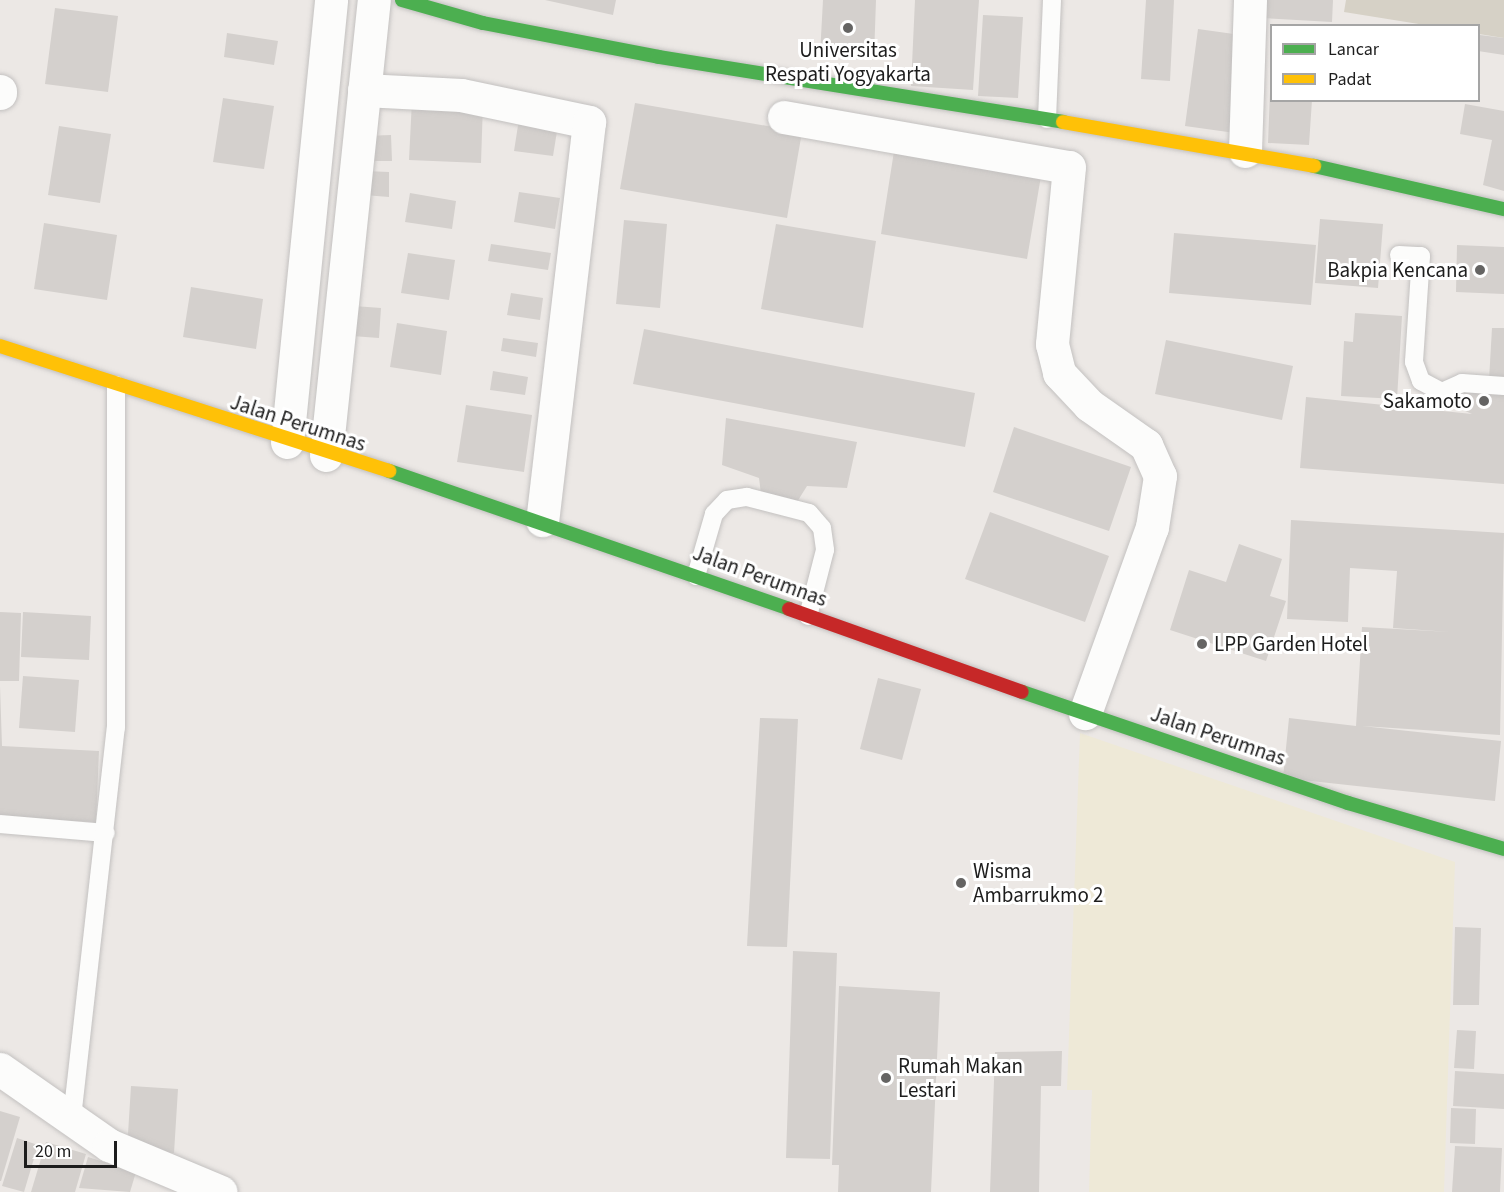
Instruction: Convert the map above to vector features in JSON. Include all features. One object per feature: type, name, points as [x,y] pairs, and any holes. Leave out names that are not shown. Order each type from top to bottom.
[{"type":"street","points":[[287,442],[331,0]]},
{"type":"street","points":[[327,455],[374,0]]},
{"type":"street","points":[[402,0],[483,23],[659,57],[1245,151],[1504,209]]},
{"type":"street","points":[[1245,151],[1250,0]]},
{"type":"street","points":[[364,90],[461,95],[589,122],[542,520]]},
{"type":"street","points":[[784,117],[1069,167],[1052,344],[1059,373],[1089,405],[1146,445],[1160,476],[1152,527],[1084,713]]},
{"type":"street","name":"Jalan Perumnas","points":[[0,345],[327,455],[542,520],[1084,713],[1504,849]]},
{"type":"street","points":[[0,1069],[139,1161],[221,1192]]},
{"type":"lane","points":[[1047,119],[1052,0]]},
{"type":"lane","points":[[1399,255],[1422,256],[1414,362],[1421,381],[1442,392],[1462,383],[1504,386]]},
{"type":"lane","points":[[72,1118],[106,833],[116,728],[116,385]]},
{"type":"lane","points":[[696,576],[714,514],[727,500],[747,497],[809,513],[822,528],[825,550],[808,616]]},
{"type":"lane","points":[[0,824],[106,833]]},
{"type":"shaded area","points":[[1346,0],[1504,0],[1504,38],[1480,34],[1480,24],[1419,24],[1344,12]]},
{"type":"shaded area","points":[[1080,733],[1455,862],[1444,1192],[1089,1192],[1092,1090],[1067,1090]]},
{"type":"building","points":[[545,0],[616,0],[613,15]]},
{"type":"building","name":"Universitas Respati Yogyakarta","points":[[823,0],[876,0],[874,57],[820,55]]},
{"type":"building","points":[[915,0],[979,0],[973,90],[911,86]]},
{"type":"building","points":[[1146,0],[1174,0],[1170,81],[1141,79]]},
{"type":"building","points":[[1263,0],[1333,0],[1332,22],[1262,18]]},
{"type":"building","points":[[55,8],[118,16],[108,92],[45,84]]},
{"type":"building","points":[[983,15],[1023,17],[1018,98],[978,96]]},
{"type":"building","points":[[1198,29],[1248,36],[1235,133],[1185,126]]},
{"type":"building","points":[[227,33],[278,41],[274,65],[224,57]]},
{"type":"building","points":[[1480,35],[1504,38],[1504,55],[1480,51]]},
{"type":"building","points":[[1270,92],[1270,102],[1312,102],[1309,145],[1268,143]]},
{"type":"building","points":[[223,98],[274,106],[264,169],[213,162]]},
{"type":"building","points":[[412,100],[483,103],[481,163],[409,160]]},
{"type":"building","points":[[635,103],[802,132],[787,218],[620,189]]},
{"type":"building","points":[[1465,104],[1504,111],[1504,191],[1483,185],[1492,140],[1460,134]]},
{"type":"building","points":[[519,119],[558,125],[553,156],[514,151]]},
{"type":"building","points":[[59,126],[111,134],[100,203],[48,195]]},
{"type":"building","points":[[391,135],[392,161],[363,161],[363,136]]},
{"type":"building","points":[[895,145],[1042,170],[1027,259],[881,234]]},
{"type":"building","points":[[365,171],[389,172],[389,197],[364,195]]},
{"type":"building","points":[[519,192],[560,198],[555,229],[514,222]]},
{"type":"building","points":[[410,193],[456,201],[452,229],[405,222]]},
{"type":"building","points":[[1320,219],[1383,224],[1378,288],[1315,283]]},
{"type":"building","points":[[624,220],[667,224],[660,308],[616,304]]},
{"type":"building","points":[[44,223],[117,235],[107,300],[34,289]]},
{"type":"building","points":[[776,224],[876,241],[863,328],[761,309]]},
{"type":"building","points":[[1174,233],[1316,245],[1311,305],[1169,293]]},
{"type":"building","points":[[491,244],[551,253],[548,270],[488,261]]},
{"type":"building","name":"Bakpia Kencana","points":[[1457,245],[1504,247],[1504,294],[1456,292]]},
{"type":"building","points":[[408,253],[455,260],[449,300],[401,293]]},
{"type":"building","points":[[191,287],[263,299],[256,349],[183,337]]},
{"type":"building","points":[[511,293],[543,298],[540,320],[507,315]]},
{"type":"building","points":[[354,306],[381,308],[379,338],[352,336]]},
{"type":"building","points":[[1355,313],[1402,316],[1397,399],[1341,396],[1344,341],[1353,342]]},
{"type":"building","points":[[397,323],[447,331],[441,375],[390,367]]},
{"type":"building","points":[[1492,328],[1504,328],[1504,382],[1489,380]]},
{"type":"building","points":[[644,329],[975,393],[965,447],[633,384]]},
{"type":"building","points":[[503,338],[538,343],[536,357],[501,351]]},
{"type":"building","points":[[1166,340],[1293,366],[1282,420],[1155,394]]},
{"type":"building","points":[[493,371],[528,377],[525,395],[490,390]]},
{"type":"building","points":[[1464,390],[1504,392],[1504,484],[1300,468],[1306,397],[1472,414],[1463,410]]},
{"type":"building","points":[[466,405],[532,415],[524,472],[457,462]]},
{"type":"building","points":[[726,418],[857,442],[847,488],[807,486],[797,502],[761,494],[759,478],[722,465]]},
{"type":"building","points":[[1014,427],[1131,467],[1109,531],[993,492]]},
{"type":"building","points":[[990,512],[1109,556],[1085,622],[965,579]]},
{"type":"building","points":[[1291,520],[1504,533],[1500,735],[1362,726],[1501,741],[1495,801],[1283,778],[1289,718],[1356,726],[1362,627],[1450,632],[1393,628],[1397,571],[1350,568],[1348,622],[1287,619]]},
{"type":"building","points":[[1239,544],[1282,559],[1270,596],[1286,601],[1266,661],[1170,630],[1189,570],[1226,582]]},
{"type":"building","points":[[0,612],[21,613],[19,681],[0,681]]},
{"type":"building","points":[[23,612],[91,616],[89,660],[21,657]]},
{"type":"building","points":[[23,676],[79,680],[75,732],[19,728]]},
{"type":"building","points":[[878,678],[921,689],[902,760],[860,749]]},
{"type":"building","points":[[0,686],[2,746],[99,751],[96,822],[0,818]]},
{"type":"building","points":[[760,718],[798,719],[787,947],[747,946]]},
{"type":"building","points":[[1455,927],[1481,928],[1479,1005],[1453,1005]]},
{"type":"building","points":[[793,951],[837,953],[830,1159],[786,1158]]},
{"type":"building","name":"Rumah Makan Lestari","points":[[839,986],[940,992],[931,1192],[838,1192],[839,1165],[832,1165]]},
{"type":"building","points":[[1457,1030],[1476,1031],[1474,1069],[1454,1068]]},
{"type":"building","points":[[1062,1051],[1061,1086],[1041,1086],[1039,1192],[990,1192],[995,1052]]},
{"type":"building","points":[[1455,1071],[1504,1074],[1504,1109],[1453,1106]]},
{"type":"building","points":[[131,1086],[178,1089],[174,1153],[127,1150]]},
{"type":"building","points":[[1451,1108],[1476,1109],[1475,1144],[1450,1143]]},
{"type":"building","points":[[0,1111],[20,1117],[1,1181],[0,1181]]},
{"type":"building","points":[[17,1138],[38,1145],[24,1192],[2,1186]]},
{"type":"building","points":[[46,1142],[86,1154],[75,1192],[31,1192]]},
{"type":"building","points":[[1455,1146],[1502,1148],[1500,1192],[1452,1192]]},
{"type":"building","points":[[88,1157],[136,1172],[130,1192],[79,1188]]},
{"type":"traffic: fast","points":[[402,0],[483,23],[659,57],[1063,122]]},
{"type":"traffic: fast","points":[[1314,166],[1504,209]]},
{"type":"traffic: fast","points":[[389,471],[789,609]]},
{"type":"traffic: fast","points":[[1022,692],[1348,803],[1504,849]]},
{"type":"traffic: slow","points":[[1063,122],[1314,166]]},
{"type":"traffic: slow","points":[[0,346],[389,471]]},
{"type":"traffic: jam","points":[[789,609],[1022,692]]},
{"type":"place","name":"Universitas Respati Yogyakarta","points":[[848,28]]},
{"type":"place","name":"Bakpia Kencana","points":[[1480,270]]},
{"type":"place","name":"Sakamoto","points":[[1484,401]]},
{"type":"place","name":"LPP Garden Hotel","points":[[1202,644]]},
{"type":"place","name":"Wisma Ambarrukmo 2","points":[[961,883]]},
{"type":"place","name":"Rumah Makan Lestari","points":[[886,1078]]}]
